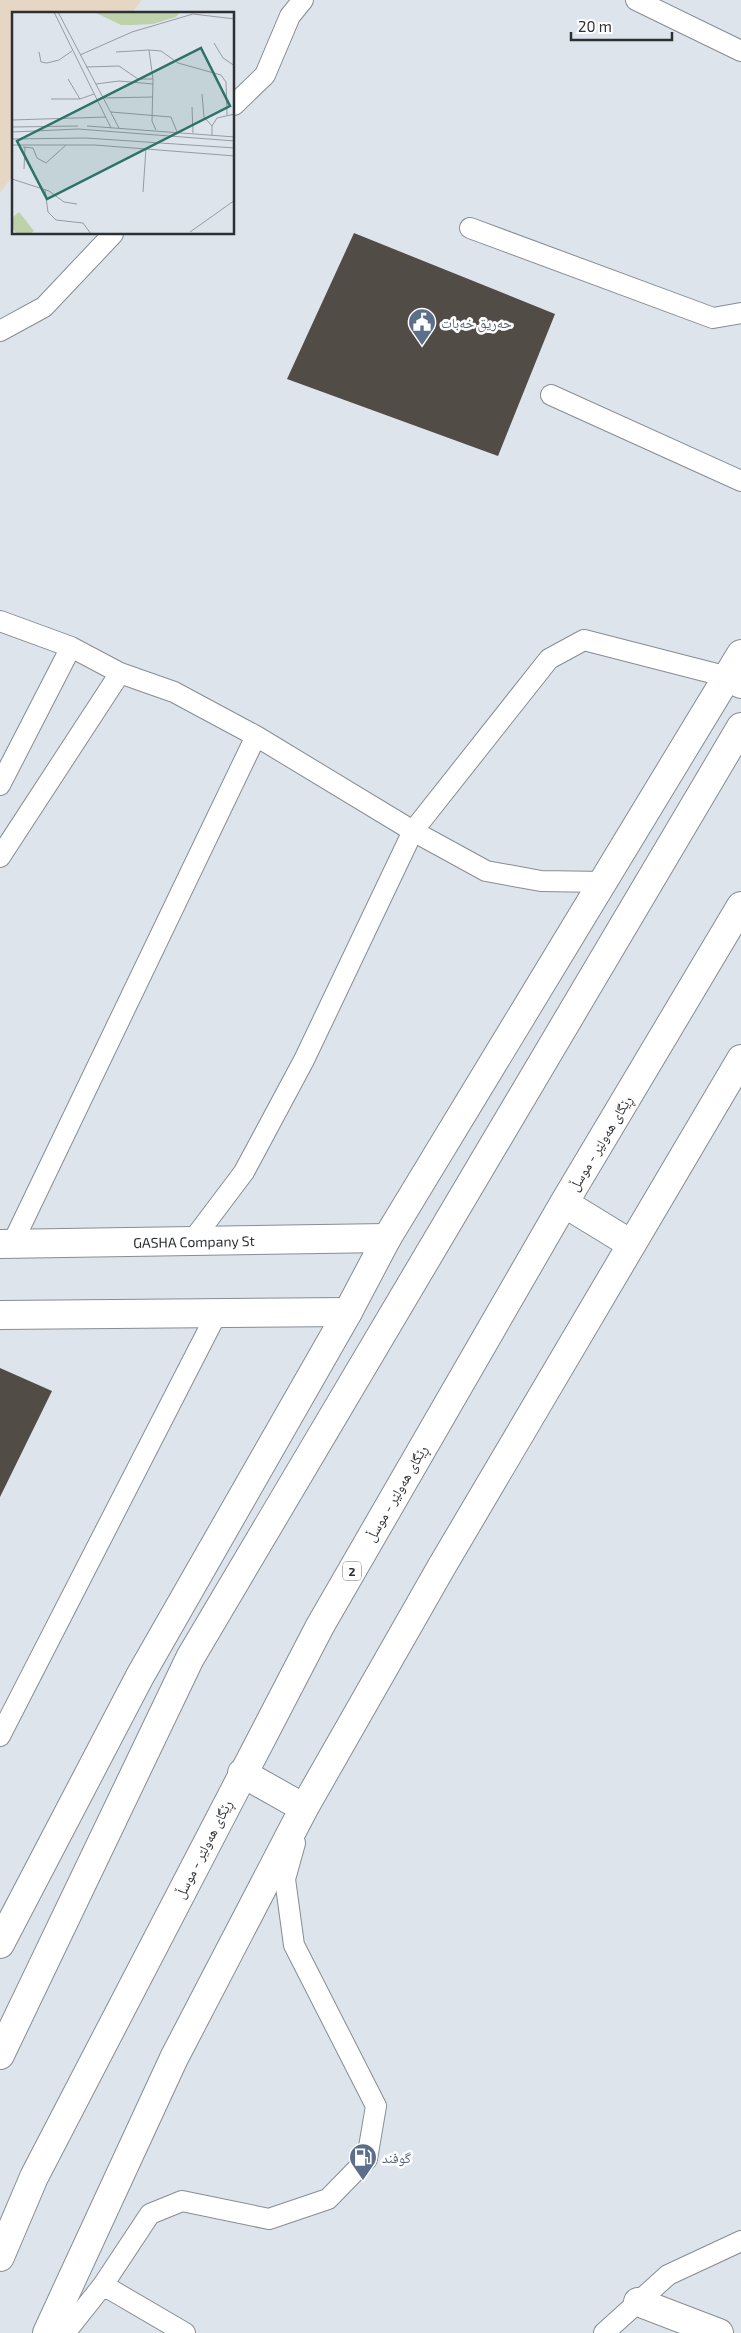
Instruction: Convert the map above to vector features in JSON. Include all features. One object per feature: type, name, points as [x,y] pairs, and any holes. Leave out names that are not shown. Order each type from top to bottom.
[{"type":"main road","points":[[0,1944],[140,1676],[348,1312],[387,1238],[603,882],[734,680],[741,654]]},
{"type":"main road","points":[[0,2055],[190,1658],[741,727]]},
{"type":"main road","name":"ڕێگای هەولێر - موسڵ","points":[[0,2257],[34,2177],[242,1773],[320,1626],[564,1203],[741,906]]},
{"type":"main road","points":[[47,2333],[174,2058],[304,1808],[442,1566],[631,1244],[738,1070]]},
{"type":"main road","points":[[564,1203],[631,1244]]},
{"type":"main road","name":"GASHA Company St","points":[[6,1244],[387,1238]]},
{"type":"main road","points":[[0,1315],[348,1312]]},
{"type":"main road","points":[[242,1773],[304,1808]]},
{"type":"main road","points":[[638,2302],[719,2333]]},
{"type":"lane","points":[[235,104],[265,75],[290,16],[303,0]]},
{"type":"lane","points":[[636,0],[741,50]]},
{"type":"lane","points":[[470,228],[713,318],[741,312]]},
{"type":"lane","points":[[0,331],[44,307],[112,235]]},
{"type":"lane","points":[[551,395],[741,481]]},
{"type":"lane","points":[[0,621],[71,647],[120,673],[174,692],[256,736],[413,830],[486,871],[541,881],[603,882]]},
{"type":"lane","points":[[192,1241],[244,1172],[304,1060],[413,830],[549,658],[584,640],[734,680]]},
{"type":"lane","points":[[0,785],[71,647]]},
{"type":"lane","points":[[0,857],[120,673]]},
{"type":"lane","points":[[6,1244],[256,736]]},
{"type":"lane","points":[[0,1736],[217,1313]]},
{"type":"lane","points":[[65,2333],[103,2284],[150,2214],[182,2201],[268,2219],[328,2199],[367,2159],[376,2106],[294,1945],[285,1879],[304,1808]]},
{"type":"lane","points":[[604,2333],[668,2275],[741,2241]]},
{"type":"lane","points":[[103,2284],[185,2333]]},
{"type":"shaded area","points":[[0,0],[142,0],[133,12],[12,12],[12,177],[0,193]]},
{"type":"building","name":"حەریق خەبات","points":[[354,233],[555,314],[498,456],[287,379]]},
{"type":"building","points":[[0,1368],[52,1391],[0,1497]]},
{"type":"place","name":"حەریق خەبات","points":[[422,346]]},
{"type":"place","name":"گوفند","points":[[363,2181]]}]
